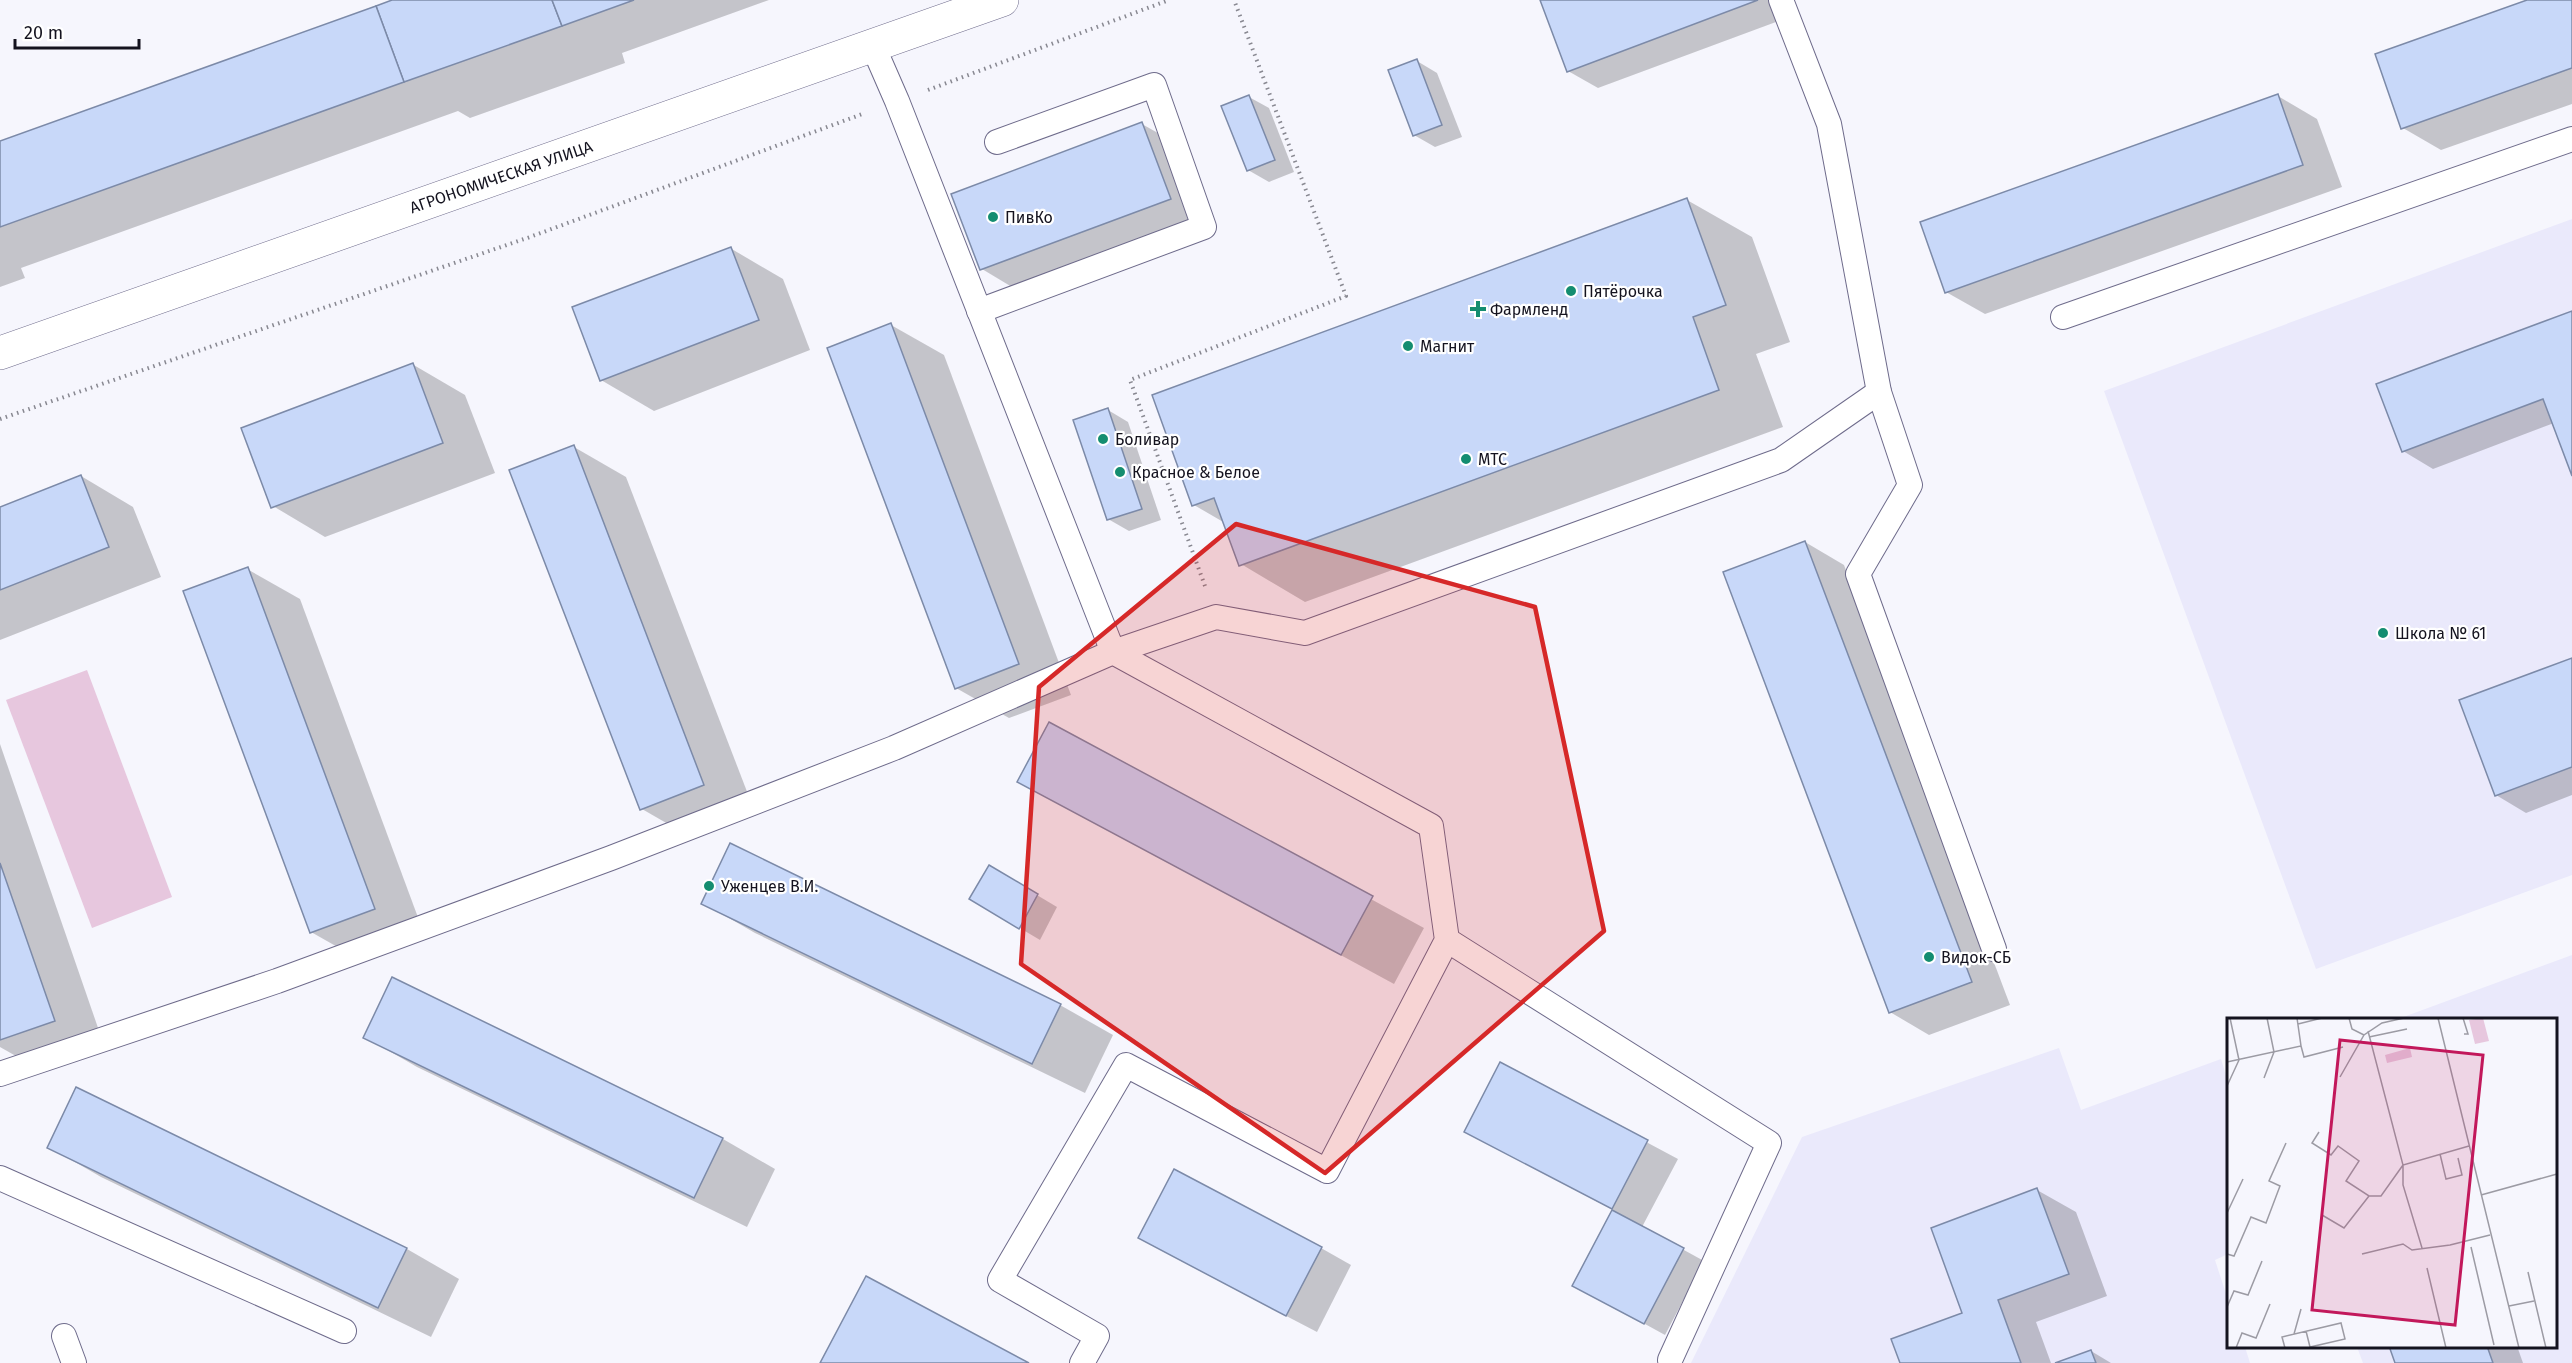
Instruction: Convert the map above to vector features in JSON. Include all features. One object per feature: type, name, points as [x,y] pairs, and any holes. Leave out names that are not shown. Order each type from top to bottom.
[{"type":"street","name":"АГРОНОМИЧЕСКАЯ УЛИЦА","points":[[0,353],[1002,0]]},
{"type":"lane","points":[[1781,0],[1829,124],[1879,392],[1910,485],[1858,574],[1994,949]]},
{"type":"lane","points":[[873,46],[897,101],[1113,652],[1431,826],[1447,940],[1327,1171],[1126,1065],[1000,1280],[1097,1336],[1083,1363]]},
{"type":"lane","points":[[979,311],[1204,227],[1154,85],[997,142]]},
{"type":"lane","points":[[2063,317],[2572,139]]},
{"type":"lane","points":[[0,1074],[277,981],[611,858],[894,748],[1113,652],[1216,617],[1305,633],[1781,460],[1879,392]]},
{"type":"lane","points":[[1447,940],[1769,1143],[1670,1360]]},
{"type":"lane","points":[[0,1178],[344,1331]]},
{"type":"lane","points":[[64,1336],[74,1363]]},
{"type":"path","points":[[0,419],[530,237],[1169,0]]},
{"type":"path","points":[[1216,617],[1130,380],[1346,296],[1234,0]]},
{"type":"highlighted area","points":[[1236,524],[1535,607],[1604,931],[1325,1173],[1021,964],[1039,687]]},
{"type":"shaded area","name":"Школа № 61","points":[[2572,219],[2572,875],[2316,969],[2104,391]]},
{"type":"shaded area","points":[[87,670],[172,897],[92,928],[6,700]]},
{"type":"shaded area","points":[[2572,955],[2572,1363],[2363,1363],[2357,1348],[2557,1348],[2557,1018],[2401,1018]]},
{"type":"shaded area","points":[[2059,1048],[2081,1110],[2221,1059],[2227,1079],[2227,1254],[2215,1260],[2227,1297],[2227,1348],[2245,1348],[2250,1363],[1691,1363],[1802,1137]]},
{"type":"building","points":[[392,0],[552,0],[562,26],[404,82],[376,6]]},
{"type":"building","points":[[552,0],[634,0],[562,26]]},
{"type":"building","points":[[1540,0],[1758,0],[1567,72]]},
{"type":"building","points":[[2527,0],[2572,0],[2572,68],[2401,129],[2375,54]]},
{"type":"building","points":[[376,6],[404,82],[0,227],[0,141]]},
{"type":"building","points":[[1417,59],[1442,125],[1413,136],[1388,70]]},
{"type":"building","points":[[2278,94],[2303,165],[1945,293],[1920,222]]},
{"type":"building","points":[[1249,95],[1275,160],[1247,171],[1221,106]]},
{"type":"building","points":[[1142,122],[1171,199],[980,270],[951,194]]},
{"type":"building","points":[[1687,198],[1726,305],[1693,317],[1719,390],[1239,566],[1214,498],[1192,506],[1152,395]]},
{"type":"building","points":[[731,247],[759,320],[600,381],[572,307]]},
{"type":"building","points":[[2572,311],[2572,476],[2543,399],[2402,452],[2376,384]]},
{"type":"building","points":[[891,323],[1019,664],[955,689],[827,348]]},
{"type":"building","points":[[413,363],[443,443],[271,508],[241,428]]},
{"type":"building","points":[[1108,408],[1142,509],[1107,520],[1073,420]]},
{"type":"building","points":[[574,445],[704,785],[640,810],[509,470]]},
{"type":"building","points":[[81,475],[109,547],[0,590],[0,507]]},
{"type":"building","points":[[1805,541],[1972,982],[1889,1013],[1723,572]]},
{"type":"building","points":[[248,567],[375,909],[310,933],[183,591]]},
{"type":"building","points":[[2572,658],[2572,767],[2495,796],[2459,700]]},
{"type":"building","points":[[1049,722],[1373,896],[1341,955],[1017,782]]},
{"type":"building","points":[[730,843],[1061,1004],[1032,1064],[701,904]]},
{"type":"building","points":[[0,863],[55,1021],[0,1040]]},
{"type":"building","points":[[989,865],[1038,894],[1019,929],[969,899]]},
{"type":"building","points":[[392,977],[723,1138],[694,1198],[363,1038]]},
{"type":"building","points":[[1500,1062],[1648,1140],[1612,1209],[1464,1132]]},
{"type":"building","points":[[76,1087],[407,1248],[378,1308],[47,1148]]},
{"type":"building","points":[[1174,1169],[1322,1247],[1286,1316],[1138,1238]]},
{"type":"building","points":[[2037,1188],[2069,1274],[1998,1300],[2021,1363],[1900,1363],[1891,1339],[1962,1313],[1931,1228]]},
{"type":"building","points":[[1612,1210],[1684,1248],[1644,1324],[1572,1286]]},
{"type":"building","points":[[866,1276],[1029,1363],[820,1363]]},
{"type":"building","points":[[2390,1348],[2488,1348],[2493,1363],[2395,1363]]},
{"type":"building","points":[[2091,1350],[2096,1363],[2055,1363]]},
{"type":"place","name":"ПивКо","points":[[993,217]]},
{"type":"place","name":"Пятёрочка","points":[[1571,291]]},
{"type":"place","name":"Фармленд","points":[[1478,309]]},
{"type":"place","name":"Магнит","points":[[1408,346]]},
{"type":"place","name":"Боливар","points":[[1103,439]]},
{"type":"place","name":"МТС","points":[[1466,459]]},
{"type":"place","name":"Красное & Белое","points":[[1120,472]]},
{"type":"place","name":"Школа № 61","points":[[2383,633]]},
{"type":"place","name":"Уженцев В.И.","points":[[709,886]]},
{"type":"place","name":"Видок-СБ","points":[[1929,957]]}]
